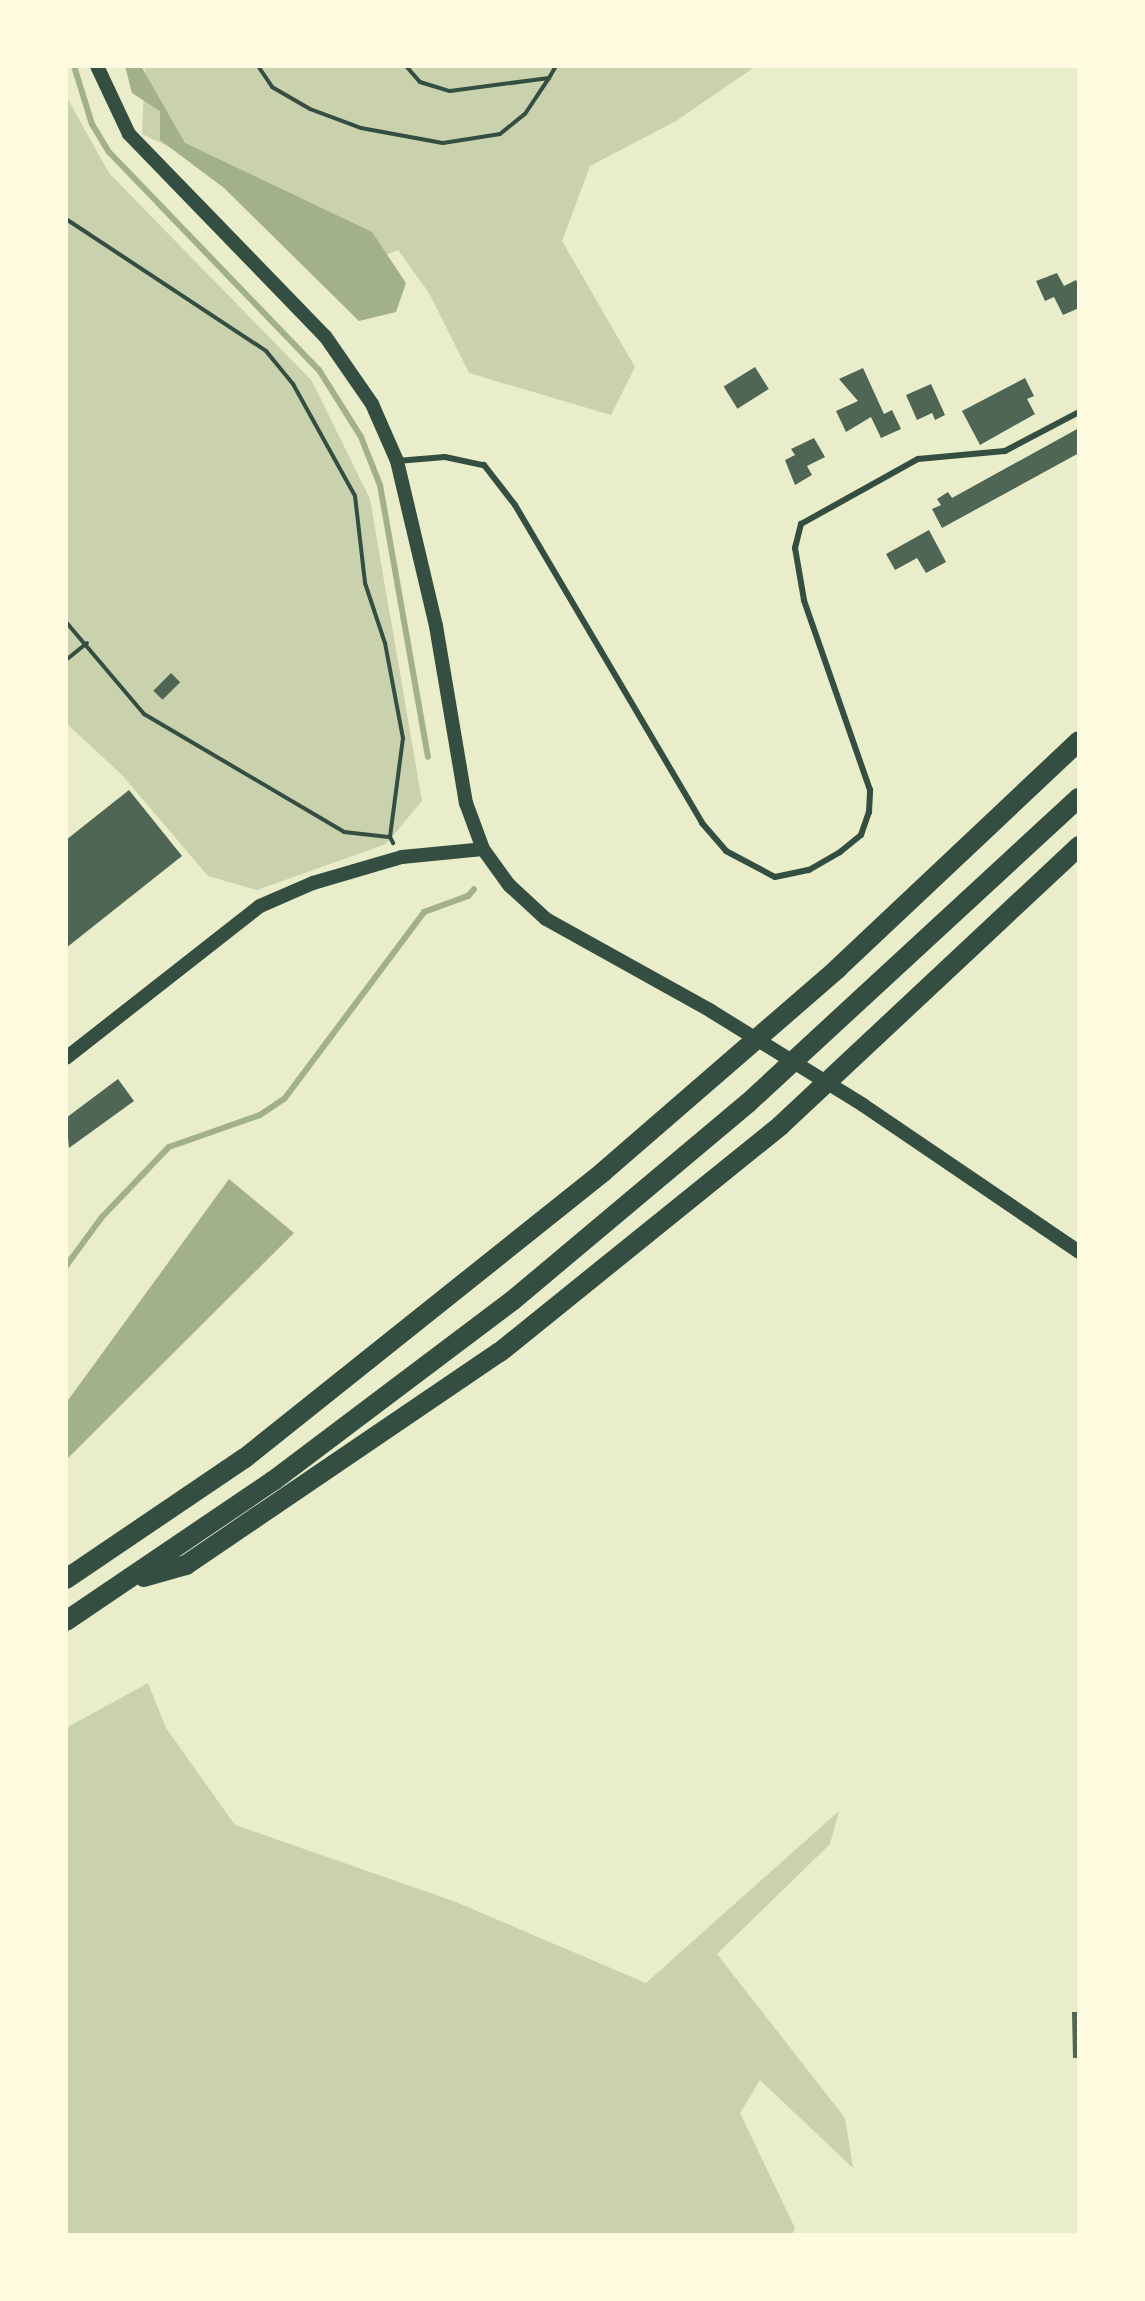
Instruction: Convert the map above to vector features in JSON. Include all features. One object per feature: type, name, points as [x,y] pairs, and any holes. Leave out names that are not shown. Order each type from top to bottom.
[{"type":"highway","points":[[66,1579],[245,1458],[711,1080],[1079,741]]},
{"type":"highway","points":[[66,1621],[129,1581],[414,1377],[634,1202],[823,1036],[1079,798]]},
{"type":"highway","points":[[129,1581],[186,1565],[403,1421],[500,1352],[780,1126],[1079,846]]},
{"type":"street","points":[[97,66],[129,134],[325,336],[372,404],[397,461],[436,626],[466,803],[483,849],[509,885],[546,919],[711,1011],[850,1097],[1079,1252]]},
{"type":"street","points":[[66,1058],[260,906],[313,883],[402,857],[483,849]]},
{"type":"lane","points":[[397,461],[445,457],[484,465],[515,505],[702,823],[726,851],[775,877],[809,870],[840,852],[861,835],[869,812],[870,790],[804,600],[795,548],[801,524],[918,459],[1005,451],[1079,412]]},
{"type":"path","points":[[258,66],[272,87],[310,109],[361,128],[443,143],[500,134],[525,114],[556,66]]},
{"type":"path","points":[[406,66],[434,90],[500,87],[549,78]]},
{"type":"path","points":[[66,219],[266,351],[293,384],[355,496],[365,583],[385,643],[403,738],[390,837],[402,857]]},
{"type":"path","points":[[66,622],[87,643],[144,714],[344,832],[390,837]]},
{"type":"path","points":[[66,660],[87,643]]},
{"type":"shaded area","points":[[125,66],[141,66],[185,143],[372,232],[406,283],[396,312],[359,321],[224,188],[160,140],[160,111],[132,93]]},
{"type":"shaded area","points":[[145,66],[756,66],[676,121],[590,166],[562,241],[635,367],[611,415],[469,373],[429,293],[398,250],[375,259],[323,219],[142,134]]},
{"type":"shaded area","points":[[66,96],[109,173],[312,381],[370,499],[422,801],[386,844],[257,890],[208,876],[122,775],[66,723]]},
{"type":"shaded area","points":[[229,1179],[294,1233],[66,1460],[66,1403]]},
{"type":"shaded area","points":[[148,1683],[166,1728],[235,1825],[456,1902],[646,1983],[839,1811],[830,1844],[717,1954],[845,2118],[853,2168],[760,2080],[740,2113],[795,2228],[792,2235],[66,2235],[66,1728]]},
{"type":"building","points":[[1057,273],[1064,286],[1076,280],[1079,286],[1079,308],[1063,315],[1054,297],[1045,301],[1036,281]]},
{"type":"building","points":[[755,367],[769,389],[737,409],[724,387]]},
{"type":"building","points":[[863,368],[884,414],[892,410],[901,429],[881,438],[871,417],[846,432],[836,411],[858,401],[839,379]]},
{"type":"building","points":[[1025,378],[1034,396],[1027,399],[1035,414],[980,445],[962,411]]},
{"type":"building","points":[[931,384],[945,415],[935,420],[932,413],[917,420],[906,395]]},
{"type":"building","points":[[1079,428],[1079,453],[942,528],[932,509],[941,505],[937,499],[948,492],[952,498]]},
{"type":"building","points":[[814,438],[825,457],[807,466],[812,475],[795,485],[785,460],[795,455],[791,449]]},
{"type":"building","points":[[929,530],[946,562],[926,573],[917,558],[895,570],[886,554]]},
{"type":"building","points":[[171,673],[180,682],[163,700],[153,691]]},
{"type":"building","points":[[129,790],[182,856],[66,948],[66,840]]},
{"type":"building","points":[[118,1079],[134,1101],[69,1148],[66,1118]]},
{"type":"building","points":[[1072,2012],[1079,2012],[1079,2058],[1073,2058]]},
{"type":"waterway","points":[[74,66],[92,124],[109,152],[319,370],[361,437],[380,485],[428,757]]},
{"type":"waterway","points":[[66,1266],[102,1217],[169,1147],[260,1115],[285,1098],[424,912],[468,896],[474,889]]}]
